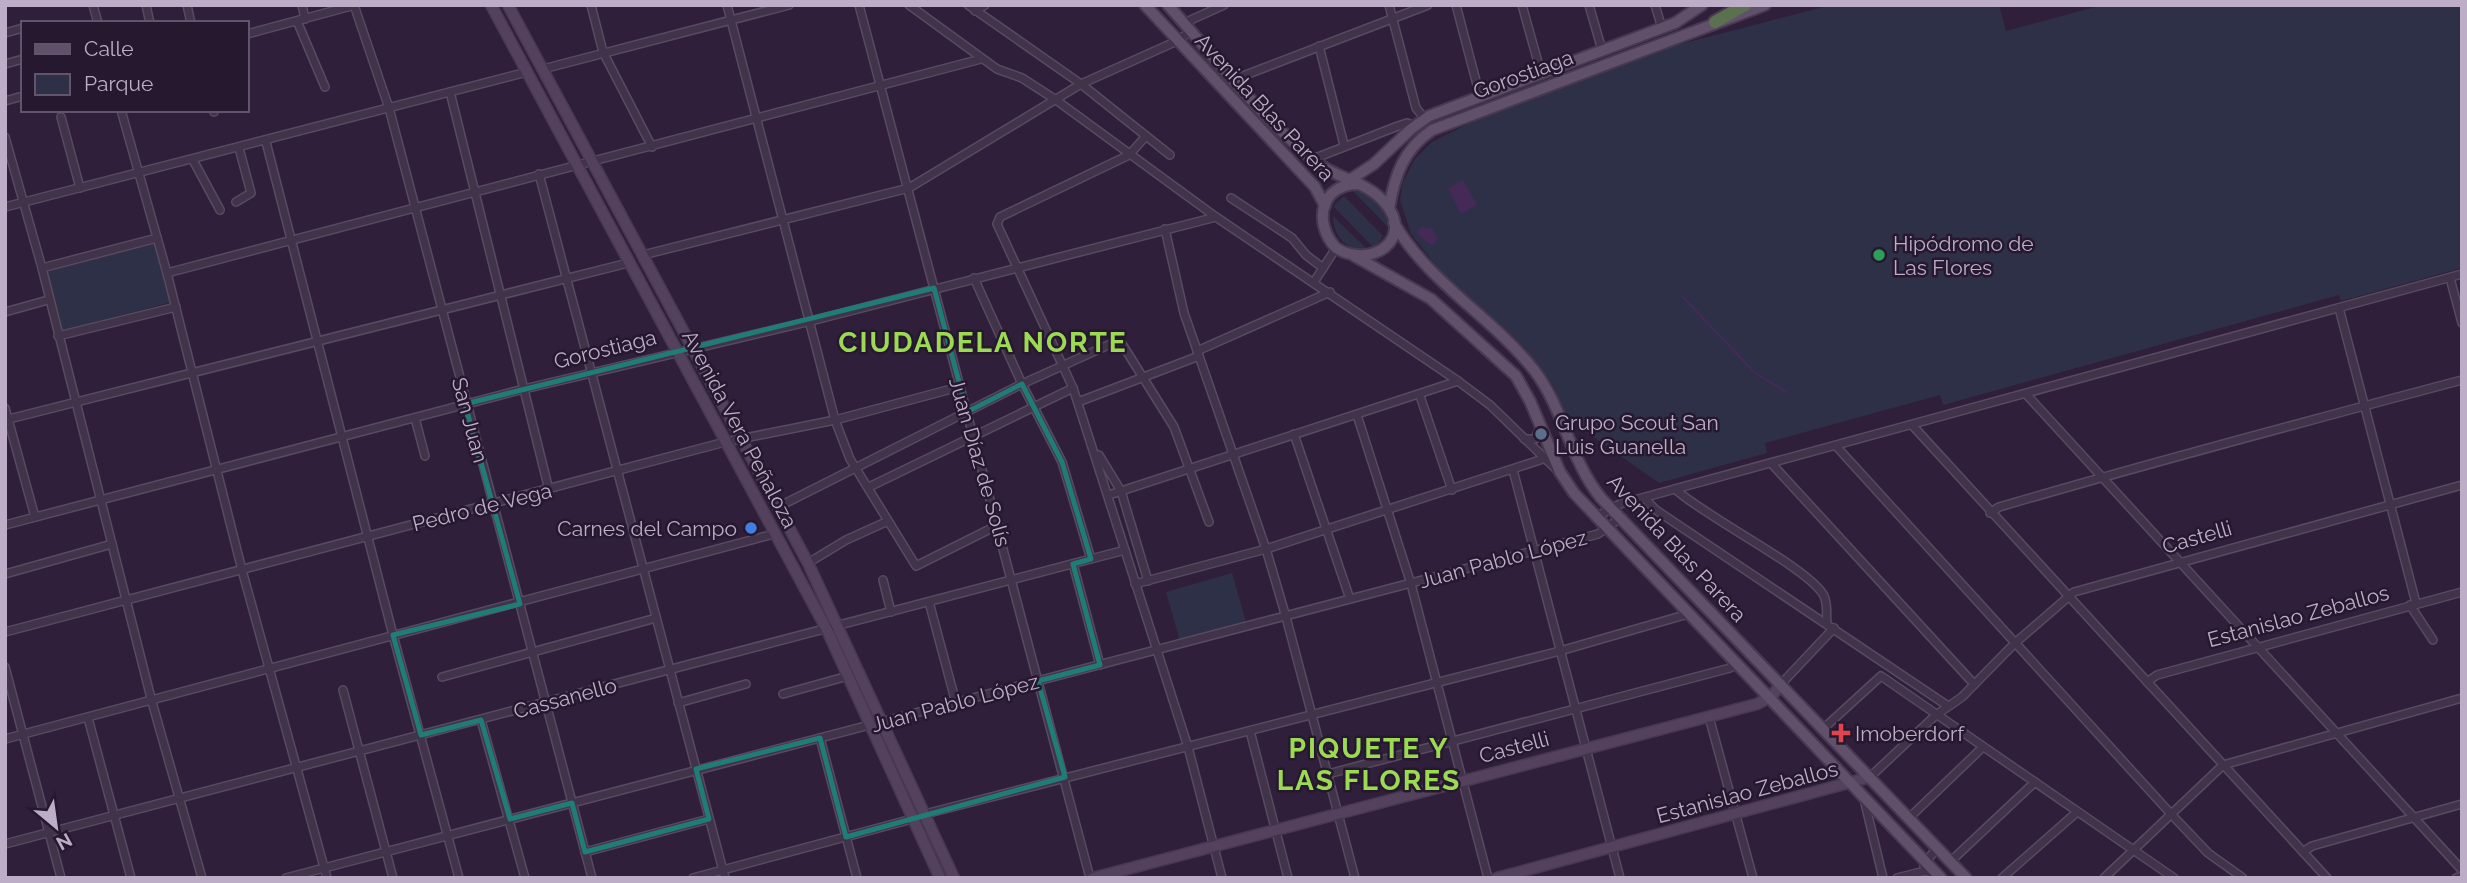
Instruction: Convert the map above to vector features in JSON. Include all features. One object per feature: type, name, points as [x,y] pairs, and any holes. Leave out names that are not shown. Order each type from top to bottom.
[{"type":"highway","points":[[1715,22],[1745,5]]},
{"type":"main road","name":"Avenida Vera Peñaloza","points":[[491,5],[827,630],[940,878]]},
{"type":"main road","name":"Avenida Vera Peñaloza","points":[[508,5],[808,563],[840,627],[954,878]]},
{"type":"main road","name":"Avenida Blas Parera","points":[[1145,5],[1315,187],[1325,206]]},
{"type":"main road","name":"Avenida Blas Parera","points":[[1168,5],[1313,159],[1351,183]]},
{"type":"main road","name":"Gorostiaga","points":[[1325,206],[1333,193],[1351,183],[1420,122],[1480,96],[1662,28],[1702,5]]},
{"type":"main road","name":"Gorostiaga","points":[[1394,223],[1389,208],[1396,172],[1421,138],[1442,124],[1765,5]]},
{"type":"main road","points":[[1525,79],[1530,92]]},
{"type":"main road","points":[[1351,183],[1375,193],[1389,208]]},
{"type":"main road","points":[[1325,206],[1323,224],[1336,248],[1354,256],[1370,256],[1382,250],[1389,243],[1394,223]]},
{"type":"main road","name":"Avenida Blas Parera","points":[[1394,223],[1413,252],[1515,348],[1536,373],[1553,403],[1581,471],[1609,508],[1966,878]]},
{"type":"main road","name":"Avenida Blas Parera","points":[[1354,256],[1413,286],[1457,320],[1516,376],[1524,387],[1560,472],[1606,530],[1939,876]]},
{"type":"main road","points":[[1768,699],[1781,684]]},
{"type":"main road","name":"Castelli","points":[[1092,878],[1709,717],[1768,699]]},
{"type":"main road","name":"Estanislao Zeballos","points":[[1497,878],[1870,777]]},
{"type":"street","points":[[302,5],[301,20],[325,87]]},
{"type":"street","points":[[248,34],[355,5]]},
{"type":"street","name":"San Juan","points":[[355,5],[389,108],[592,878]]},
{"type":"street","points":[[590,5],[603,52],[652,147]]},
{"type":"street","points":[[727,5],[754,119],[784,220],[835,420],[850,459],[916,566],[998,525]]},
{"type":"street","points":[[543,69],[789,5]]},
{"type":"street","name":"Juan Díaz de Solís","points":[[859,5],[1092,878]]},
{"type":"street","points":[[909,5],[981,59],[1056,100],[1216,216],[1458,381],[1490,405],[1543,459],[1560,472]]},
{"type":"street","points":[[971,8],[985,5]]},
{"type":"street","points":[[643,255],[909,188],[1081,84],[1177,41],[1187,27],[1224,5]]},
{"type":"street","points":[[1390,5],[1420,122]]},
{"type":"street","points":[[1235,79],[1428,5]]},
{"type":"street","points":[[1456,5],[1480,96]]},
{"type":"street","points":[[1522,5],[1541,73]]},
{"type":"street","points":[[1590,5],[1602,50]]},
{"type":"street","points":[[1655,5],[1662,28]]},
{"type":"street","points":[[971,8],[1081,84],[1170,155]]},
{"type":"street","points":[[1318,46],[1344,145]]},
{"type":"street","points":[[167,273],[981,59]]},
{"type":"street","points":[[5,207],[266,142],[527,72]]},
{"type":"street","points":[[450,92],[550,490]]},
{"type":"street","points":[[122,112],[176,307],[190,372],[268,668],[327,878]]},
{"type":"street","points":[[61,117],[80,188]]},
{"type":"street","name":"Gorostiaga","points":[[1313,159],[1407,123],[1420,122]]},
{"type":"street","points":[[1146,136],[1129,155],[996,220],[1064,365],[1078,402],[1188,747],[1222,878]]},
{"type":"street","points":[[5,137],[25,202],[152,702],[202,878]]},
{"type":"street","points":[[266,142],[393,635],[459,878]]},
{"type":"street","points":[[236,202],[251,193],[239,148]]},
{"type":"street","points":[[193,160],[220,210]]},
{"type":"street","points":[[539,174],[724,874]]},
{"type":"street","points":[[1231,198],[1292,238],[1306,255],[1324,268]]},
{"type":"street","name":"Gorostiaga","points":[[5,526],[465,404],[811,321],[1216,216]]},
{"type":"street","points":[[1165,229],[1184,313],[1234,453],[1286,617],[1355,878]]},
{"type":"street","points":[[42,268],[157,238]]},
{"type":"street","points":[[1314,282],[1336,248]]},
{"type":"street","points":[[7,420],[628,263]]},
{"type":"street","points":[[1596,517],[1609,508],[1675,489],[2462,274]]},
{"type":"street","points":[[974,278],[1022,384],[1062,462],[1091,559]]},
{"type":"street","points":[[2450,278],[2462,323]]},
{"type":"street","points":[[1078,402],[1198,353],[1330,292]]},
{"type":"street","points":[[5,312],[48,300]]},
{"type":"street","points":[[58,336],[176,307]]},
{"type":"street","points":[[2339,308],[2391,504],[2413,604],[2433,640]]},
{"type":"street","points":[[778,507],[1022,384],[1115,342],[1122,344],[1174,427],[1209,522]]},
{"type":"street","points":[[1990,513],[1999,507],[2209,445],[2260,436],[2462,380]]},
{"type":"street","points":[[1109,495],[1234,453],[1420,396],[1458,381]]},
{"type":"street","name":"Pedro de Vega","points":[[5,632],[725,442],[835,420],[959,387]]},
{"type":"street","points":[[869,487],[973,434],[1073,388]]},
{"type":"street","points":[[2026,394],[2462,870]]},
{"type":"street","points":[[1420,396],[1452,490]]},
{"type":"street","points":[[5,408],[35,517]]},
{"type":"street","points":[[1357,415],[1411,584],[1488,878]]},
{"type":"street","points":[[415,418],[425,456]]},
{"type":"street","points":[[1912,425],[2327,878]]},
{"type":"street","points":[[1524,439],[1535,439],[1540,426]]},
{"type":"street","points":[[1294,434],[1350,599]]},
{"type":"street","points":[[1092,444],[1121,491],[1149,581]]},
{"type":"street","points":[[1836,446],[2171,814],[2208,853],[2243,878]]},
{"type":"street","points":[[1135,584],[1266,549],[1543,459]]},
{"type":"street","points":[[1772,463],[1974,684]]},
{"type":"street","points":[[1513,470],[1620,878]]},
{"type":"street","name":"Castelli","points":[[1974,684],[2067,596],[2178,562],[2462,485]]},
{"type":"street","points":[[1675,489],[1812,581],[1826,602],[1830,625],[1781,684]]},
{"type":"street","points":[[1644,498],[1656,510],[1948,706]]},
{"type":"street","name":"Juan Pablo López","points":[[286,878],[1100,665],[1156,648],[1286,617],[1535,551],[1606,530],[1619,519]]},
{"type":"street","points":[[808,563],[846,540],[888,521]]},
{"type":"street","points":[[5,739],[645,571],[774,534]]},
{"type":"street","points":[[5,574],[112,544]]},
{"type":"street","name":"Cassanello","points":[[5,844],[840,627],[1125,550]]},
{"type":"street","points":[[1073,564],[1100,665]]},
{"type":"street","points":[[883,580],[891,612]]},
{"type":"street","name":"Estanislao Zeballos","points":[[2147,682],[2157,675],[2256,646],[2462,592]]},
{"type":"street","points":[[929,602],[956,702]]},
{"type":"street","points":[[925,814],[1560,650],[1688,614]]},
{"type":"street","points":[[442,677],[656,618]]},
{"type":"street","points":[[1328,774],[1737,664]]},
{"type":"street","points":[[5,667],[61,878]]},
{"type":"street","points":[[783,694],[848,676]]},
{"type":"street","points":[[1823,729],[1881,676],[2174,878]]},
{"type":"street","points":[[678,703],[746,684]]},
{"type":"street","name":"Estanislao Zeballos","points":[[1870,777],[1974,684]]},
{"type":"street","points":[[343,690],[393,878]]},
{"type":"street","points":[[2104,878],[2223,765],[2462,698]]},
{"type":"street","points":[[1709,717],[1753,878]]},
{"type":"street","points":[[88,718],[131,878]]},
{"type":"street","points":[[481,720],[525,878]]},
{"type":"street","points":[[1250,731],[1288,878]]},
{"type":"street","points":[[820,737],[857,878]]},
{"type":"street","points":[[1909,818],[1983,747]]},
{"type":"street","points":[[1950,862],[2035,782]]},
{"type":"street","points":[[1864,799],[1883,878]]},
{"type":"street","points":[[2303,852],[2312,846],[2462,804]]},
{"type":"street","points":[[2002,878],[2077,812]]},
{"type":"street","points":[[693,878],[724,874],[912,818]]},
{"type":"street","points":[[585,852],[709,819]]},
{"type":"street","points":[[1915,873],[1926,864],[1936,848]]},
{"type":"street","points":[[1897,878],[1915,873],[1939,876]]},
{"type":"street","points":[[2456,878],[2462,876]]},
{"type":"highlighted area","points":[[934,288],[967,412],[1022,384],[1062,462],[1091,559],[1073,564],[1100,665],[1038,681],[1065,777],[846,837],[820,738],[696,769],[709,819],[585,852],[572,803],[510,819],[481,720],[421,735],[393,635],[520,604],[465,404]]},
{"type":"green space","name":"Hipódromo de Las Flores","points":[[1831,5],[1999,5],[2006,31],[2103,5],[2462,5],[2462,268],[2341,301],[2339,295],[1943,405],[1940,395],[1765,443],[1767,453],[1659,483],[1565,417],[1555,389],[1543,371],[1444,276],[1411,234],[1400,200],[1403,182],[1415,159],[1432,142],[1476,120],[1673,46]]},
{"type":"green space","points":[[1353,191],[1366,194],[1377,202],[1385,214],[1388,227]]},
{"type":"green space","points":[[1344,196],[1383,236],[1376,247],[1333,206]]},
{"type":"green space","points":[[1333,216],[1368,250],[1354,248],[1343,242],[1336,230]]},
{"type":"green space","points":[[157,243],[172,302],[61,331],[46,272]]},
{"type":"green space","points":[[1232,573],[1246,622],[1180,641],[1166,592]]},
{"type":"shaded area","points":[[1463,180],[1477,205],[1461,214],[1448,188]]},
{"type":"shaded area","points":[[1422,227],[1432,228],[1437,238],[1435,244],[1431,245],[1418,235],[1417,231]]},
{"type":"waterway","points":[[1682,296],[1754,372],[1786,392]]},
{"type":"place","name":"Hipódromo de Las Flores","points":[[1879,255]]},
{"type":"place","name":"Grupo Scout San Luis Guanella","points":[[1541,434]]},
{"type":"place","name":"Carnes del Campo","points":[[751,528]]},
{"type":"place","name":"Imoberdorf","points":[[1841,733]]},
{"type":"district","name":"CIUDADELA NORTE","points":[[983,342]]},
{"type":"district","name":"PIQUETE Y LAS FLORES","points":[[1369,764]]}]
